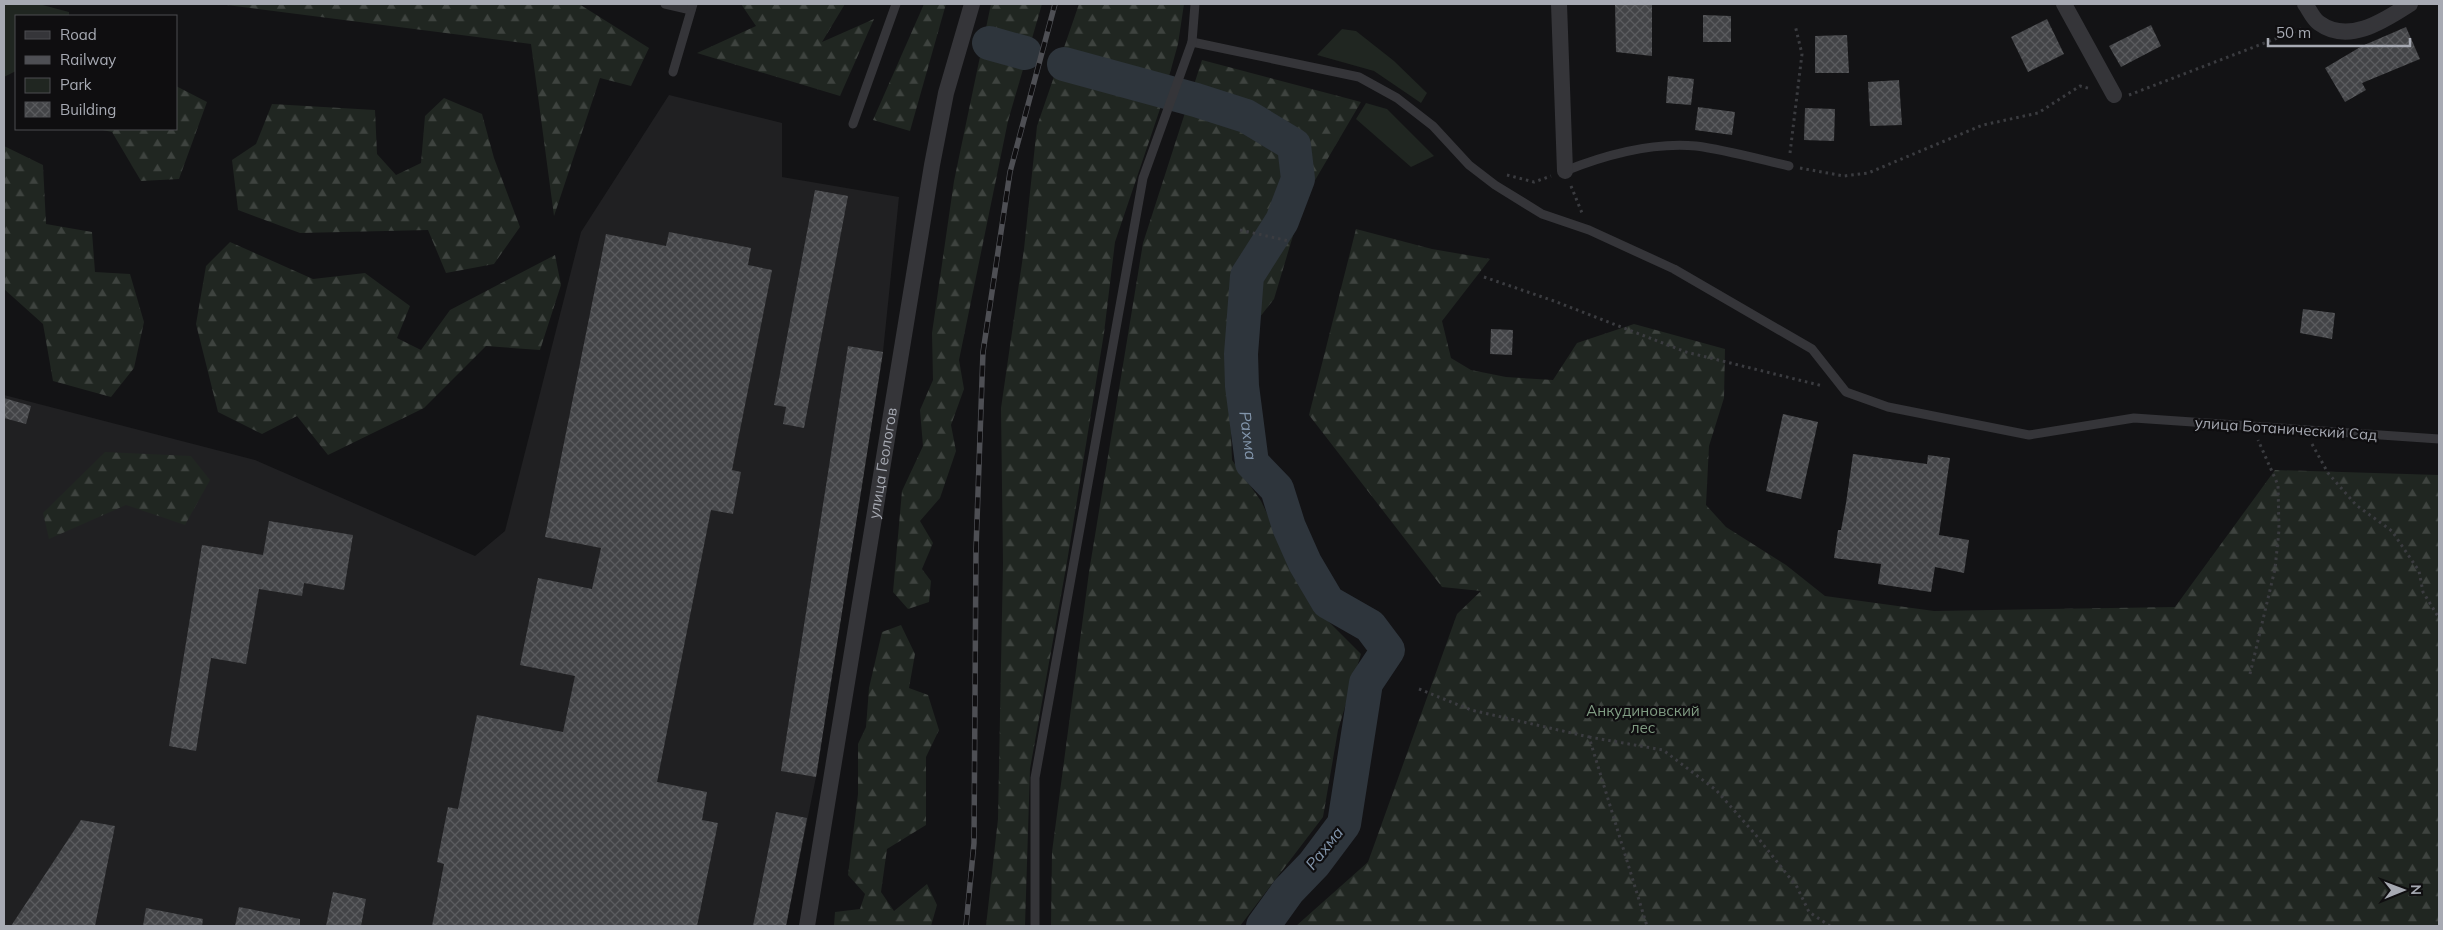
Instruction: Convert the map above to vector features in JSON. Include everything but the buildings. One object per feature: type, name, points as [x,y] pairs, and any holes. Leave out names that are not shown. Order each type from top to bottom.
[{"type":"street","name":"улица Геологов","points":[[807,926],[932,165],[946,93],[972,4]]},
{"type":"street","points":[[1559,4],[1566,171]]},
{"type":"street","points":[[2064,4],[2114,95]]},
{"type":"street","points":[[2305,4],[2318,23],[2335,30],[2356,30],[2379,24],[2410,4]]},
{"type":"lane","points":[[664,4],[692,7],[673,72]]},
{"type":"lane","points":[[853,124],[896,4]]},
{"type":"lane","points":[[1035,926],[1036,778],[1143,178],[1192,42],[1195,4]]},
{"type":"lane","points":[[1192,42],[1358,77],[1404,103],[1433,126],[1468,165],[1494,185],[1542,214],[1589,230],[1674,269],[1812,349],[1846,392]]},
{"type":"lane","points":[[1566,171],[1591,161],[1633,151],[1695,146],[1789,166]]},
{"type":"lane","name":"улица Ботанический Сад","points":[[1846,392],[1888,407],[2029,435],[2134,418],[2439,439]]},
{"type":"path","points":[[1795,25],[1802,54],[1789,166],[1844,176],[1868,173],[1983,125],[2038,113],[2080,86],[2114,95],[2129,95],[2318,23]]},
{"type":"path","points":[[1504,174],[1534,182],[1566,171],[1589,230]]},
{"type":"path","points":[[1240,230],[1289,241]]},
{"type":"path","points":[[1484,277],[1554,301],[1686,352],[1846,392]]},
{"type":"path","points":[[2250,674],[2275,569],[2279,530],[2278,485],[2252,427]]},
{"type":"path","points":[[2304,430],[2328,472],[2338,485],[2356,505],[2392,531],[2419,571],[2423,592],[2439,618]]},
{"type":"path","points":[[1419,689],[1471,710],[1589,738],[1664,750],[1716,790],[1755,834],[1797,887],[1809,912],[1830,926]]},
{"type":"path","points":[[1589,738],[1647,926]]},
{"type":"shaded area","points":[[669,95],[782,123],[782,177],[899,197],[883,352],[816,777],[786,926],[4,926],[4,395],[255,460],[475,556],[505,531],[581,232]]},
{"type":"green space","points":[[4,4],[39,4],[69,12],[69,15],[15,15],[15,72],[4,77]]},
{"type":"green space","points":[[219,4],[579,4],[649,48],[631,86],[600,78],[554,216],[531,44]]},
{"type":"green space","points":[[741,4],[845,4],[822,42],[874,19],[840,96],[697,53],[756,26]]},
{"type":"green space","points":[[924,4],[946,4],[910,131],[873,120]]},
{"type":"green space","points":[[991,4],[1042,4],[1008,121],[959,360],[964,389],[951,425],[956,451],[940,498],[920,521],[933,543],[922,569],[931,581],[929,602],[908,609],[893,592],[902,491],[923,446],[920,410],[933,380],[932,333],[954,181]]},
{"type":"green space","points":[[1079,4],[1184,4],[1178,44],[1160,109],[1115,242],[1104,333],[1067,562],[1030,769],[1025,926],[986,926],[998,819],[1003,563],[1001,408],[1024,249],[1037,126]]},
{"type":"green space","points":[[1342,29],[1356,31],[1394,61],[1427,93],[1421,103],[1374,71],[1317,55]]},
{"type":"green space","points":[[1202,60],[1361,102],[1304,199],[1274,299],[1228,358],[1232,460],[1261,501],[1311,604],[1361,654],[1338,730],[1323,817],[1240,926],[1051,926],[1052,852],[1089,572],[1143,243]]},
{"type":"green space","points":[[178,87],[207,102],[179,179],[141,181],[112,132],[103,130],[178,130]]},
{"type":"green space","points":[[444,98],[482,114],[494,158],[520,227],[494,264],[446,273],[428,230],[300,233],[238,210],[232,160],[256,144],[272,104],[375,110],[377,154],[396,175],[421,163],[425,116]]},
{"type":"green space","points":[[1366,103],[1387,109],[1434,156],[1411,167],[1356,119]]},
{"type":"green space","points":[[4,146],[43,165],[46,224],[92,232],[95,272],[130,274],[144,322],[134,368],[111,397],[53,381],[43,324],[4,289]]},
{"type":"green space","name":"Анкудиновский лес","points":[[1356,229],[1432,249],[1490,259],[1442,321],[1451,358],[1471,370],[1506,377],[1553,380],[1577,343],[1634,324],[1725,349],[1724,398],[1709,446],[1706,505],[1726,527],[1786,565],[1825,596],[1934,611],[2175,607],[2275,470],[2439,475],[2439,926],[1296,926],[1368,862],[1457,614],[1481,591],[1442,587],[1309,415]]},
{"type":"green space","points":[[230,242],[313,279],[365,273],[410,306],[397,338],[421,350],[450,310],[555,255],[561,285],[540,350],[486,346],[424,408],[328,455],[297,416],[262,434],[218,412],[196,324],[206,266]]},
{"type":"green space","points":[[105,452],[191,456],[210,480],[185,525],[126,505],[49,539],[43,513]]},
{"type":"green space","points":[[901,625],[915,654],[909,688],[928,695],[939,730],[926,757],[926,825],[887,849],[881,892],[894,911],[927,884],[937,905],[931,926],[834,926],[835,912],[860,909],[865,894],[848,875],[858,794],[858,744],[866,727],[869,688],[882,632]]},
{"type":"waterway","name":"Рахма","points":[[989,43],[1025,53]]},
{"type":"waterway","name":"Рахма","points":[[1064,64],[1196,100],[1246,116],[1294,145],[1298,179],[1282,221],[1247,276],[1241,354],[1242,386],[1252,463],[1277,489],[1289,527],[1305,563],[1328,602],[1370,626],[1388,650],[1366,683],[1344,824],[1314,864],[1288,891],[1263,926]]},
{"type":"railway","points":[[966,926],[974,843],[976,549],[983,352],[1010,172],[1055,4]]}]
